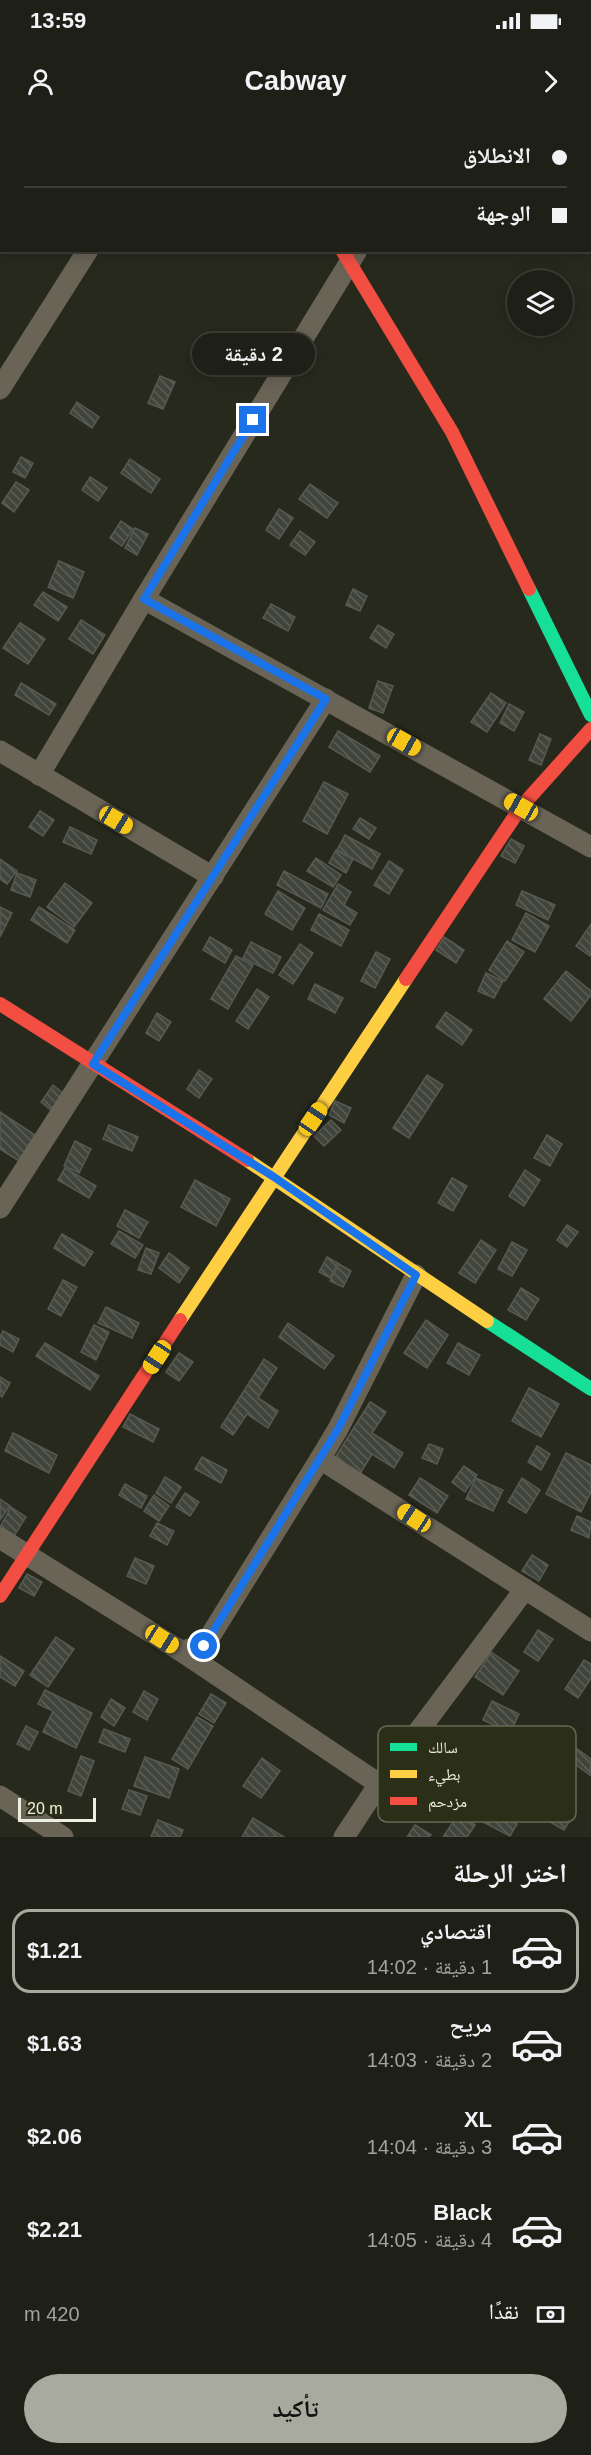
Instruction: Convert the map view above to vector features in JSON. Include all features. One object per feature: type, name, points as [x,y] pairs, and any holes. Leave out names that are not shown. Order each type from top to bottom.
[{"type":"street","points":[[0,389],[87,252]]},
{"type":"street","points":[[39,775],[350,254],[452,432],[591,715]]},
{"type":"street","points":[[144,599],[591,847]]},
{"type":"street","points":[[0,1208],[326,699]]},
{"type":"street","points":[[0,1596],[274,1177],[521,807],[591,729]]},
{"type":"street","points":[[0,751],[213,877]]},
{"type":"street","points":[[0,1004],[274,1177],[416,1275],[591,1389]]},
{"type":"street","points":[[181,1651],[204,1646],[338,1429],[416,1275]]},
{"type":"street","points":[[320,1459],[591,1631]]},
{"type":"street","points":[[0,1538],[27,1557],[181,1651],[378,1783]]},
{"type":"street","points":[[422,1726],[525,1589]]},
{"type":"street","points":[[344,1837],[378,1786]]},
{"type":"street","points":[[0,1796],[63,1837]]},
{"type":"building","points":[[160,376],[175,382],[163,409],[148,403]]},
{"type":"building","points":[[77,402],[99,417],[92,428],[70,413]]},
{"type":"building","points":[[21,457],[33,463],[25,478],[13,472]]},
{"type":"building","points":[[130,459],[160,479],[151,493],[121,473]]},
{"type":"building","points":[[90,477],[107,488],[98,501],[82,490]]},
{"type":"building","points":[[16,482],[29,490],[14,512],[2,503]]},
{"type":"building","points":[[310,484],[338,503],[327,518],[299,499]]},
{"type":"building","points":[[279,509],[293,518],[279,539],[266,530]]},
{"type":"building","points":[[121,521],[133,529],[122,546],[110,538]]},
{"type":"building","points":[[135,528],[148,534],[137,555],[125,548]]},
{"type":"building","points":[[300,531],[315,542],[305,555],[290,545]]},
{"type":"building","points":[[59,561],[84,572],[73,598],[48,587]]},
{"type":"building","points":[[353,589],[367,596],[360,611],[346,605]]},
{"type":"building","points":[[43,592],[67,607],[58,621],[34,605]]},
{"type":"building","points":[[271,604],[295,617],[288,631],[263,618]]},
{"type":"building","points":[[81,620],[105,635],[93,654],[69,639]]},
{"type":"building","points":[[20,623],[45,639],[28,664],[3,648]]},
{"type":"building","points":[[378,625],[394,634],[386,648],[370,638]]},
{"type":"building","points":[[378,681],[393,686],[383,713],[369,708]]},
{"type":"building","points":[[21,683],[56,704],[49,715],[15,695]]},
{"type":"building","points":[[491,693],[506,703],[487,732],[471,722]]},
{"type":"building","points":[[509,704],[524,712],[514,731],[500,723]]},
{"type":"building","points":[[338,731],[380,756],[370,772],[329,747]]},
{"type":"building","points":[[540,734],[551,739],[541,765],[529,760]]},
{"type":"building","points":[[324,782],[348,794],[327,834],[303,821]]},
{"type":"building","points":[[40,811],[54,820],[43,836],[29,827]]},
{"type":"building","points":[[360,818],[376,828],[369,839],[353,829]]},
{"type":"building","points":[[70,827],[97,840],[91,854],[63,842]]},
{"type":"building","points":[[345,835],[380,854],[372,869],[337,850]]},
{"type":"building","points":[[511,839],[524,846],[515,863],[501,856]]},
{"type":"building","points":[[336,850],[353,859],[346,873],[329,863]]},
{"type":"building","points":[[316,858],[341,875],[333,887],[307,871]]},
{"type":"building","points":[[0,859],[17,871],[7,884],[0,879]]},
{"type":"building","points":[[389,861],[403,870],[389,894],[374,885]]},
{"type":"building","points":[[284,871],[328,894],[321,908],[277,885]]},
{"type":"building","points":[[17,873],[36,880],[30,897],[11,890]]},
{"type":"building","points":[[65,883],[92,903],[74,927],[47,907]]},
{"type":"building","points":[[338,884],[351,892],[344,905],[357,913],[350,925],[323,910]]},
{"type":"building","points":[[278,891],[305,908],[292,930],[265,914]]},
{"type":"building","points":[[522,891],[555,905],[548,920],[516,905]]},
{"type":"building","points":[[0,907],[12,913],[0,937]]},
{"type":"building","points":[[39,907],[75,930],[67,943],[31,920]]},
{"type":"building","points":[[526,913],[549,926],[535,952],[512,940]]},
{"type":"building","points":[[319,914],[349,930],[341,946],[311,930]]},
{"type":"building","points":[[591,924],[591,955],[590,956],[576,946]]},
{"type":"building","points":[[210,937],[232,950],[225,963],[203,950]]},
{"type":"building","points":[[444,937],[464,950],[456,963],[436,950]]},
{"type":"building","points":[[507,941],[524,952],[505,981],[489,970]]},
{"type":"building","points":[[251,942],[281,957],[273,973],[243,958]]},
{"type":"building","points":[[300,944],[313,953],[293,984],[279,975]]},
{"type":"building","points":[[376,952],[390,959],[375,988],[361,981]]},
{"type":"building","points":[[236,956],[253,965],[228,1009],[211,999]]},
{"type":"building","points":[[566,971],[591,991],[591,995],[571,1021],[544,999]]},
{"type":"building","points":[[486,973],[503,981],[494,998],[478,991]]},
{"type":"building","points":[[315,984],[343,998],[335,1013],[308,999]]},
{"type":"building","points":[[257,989],[269,997],[248,1029],[236,1021]]},
{"type":"building","points":[[446,1012],[472,1030],[462,1045],[436,1027]]},
{"type":"building","points":[[157,1013],[171,1022],[159,1041],[146,1033]]},
{"type":"building","points":[[199,1070],[212,1079],[199,1098],[187,1089]]},
{"type":"building","points":[[427,1075],[443,1085],[409,1138],[393,1128]]},
{"type":"building","points":[[53,1085],[65,1095],[52,1111],[41,1102]]},
{"type":"building","points":[[335,1101],[351,1108],[344,1123],[329,1115]]},
{"type":"building","points":[[0,1112],[35,1135],[19,1161],[0,1149]]},
{"type":"building","points":[[331,1120],[341,1130],[324,1146],[314,1136]]},
{"type":"building","points":[[109,1125],[138,1137],[132,1151],[103,1139]]},
{"type":"building","points":[[547,1135],[562,1144],[550,1166],[534,1158]]},
{"type":"building","points":[[75,1141],[91,1149],[79,1173],[64,1166]]},
{"type":"building","points":[[65,1168],[96,1186],[89,1198],[58,1180]]},
{"type":"building","points":[[525,1170],[540,1180],[524,1206],[509,1196]]},
{"type":"building","points":[[452,1178],[467,1186],[453,1211],[438,1203]]},
{"type":"building","points":[[195,1180],[230,1199],[216,1226],[181,1207]]},
{"type":"building","points":[[125,1210],[148,1222],[139,1238],[117,1226]]},
{"type":"building","points":[[567,1225],[578,1232],[567,1247],[557,1240]]},
{"type":"building","points":[[119,1231],[143,1245],[135,1258],[111,1244]]},
{"type":"building","points":[[62,1234],[93,1252],[84,1266],[54,1248]]},
{"type":"building","points":[[481,1240],[496,1250],[475,1283],[459,1273]]},
{"type":"building","points":[[512,1242],[527,1250],[512,1276],[498,1269]]},
{"type":"building","points":[[146,1248],[159,1253],[151,1274],[138,1270]]},
{"type":"building","points":[[169,1253],[189,1268],[179,1283],[159,1268]]},
{"type":"building","points":[[327,1257],[338,1263],[330,1278],[319,1272]]},
{"type":"building","points":[[339,1264],[351,1271],[343,1287],[330,1281]]},
{"type":"building","points":[[63,1280],[77,1287],[61,1316],[48,1309]]},
{"type":"building","points":[[521,1288],[539,1299],[526,1320],[508,1310]]},
{"type":"building","points":[[106,1307],[139,1323],[132,1338],[98,1323]]},
{"type":"building","points":[[426,1320],[448,1335],[427,1368],[404,1353]]},
{"type":"building","points":[[288,1323],[334,1356],[324,1369],[279,1337]]},
{"type":"building","points":[[94,1325],[109,1332],[96,1360],[81,1352]]},
{"type":"building","points":[[3,1331],[19,1339],[13,1352],[0,1345]]},
{"type":"building","points":[[45,1343],[99,1376],[90,1390],[36,1356]]},
{"type":"building","points":[[458,1343],[480,1355],[469,1375],[447,1363]]},
{"type":"building","points":[[179,1353],[193,1362],[179,1381],[166,1372]]},
{"type":"building","points":[[264,1359],[277,1368],[258,1398],[278,1411],[268,1428],[247,1414],[233,1435],[221,1427]]},
{"type":"building","points":[[0,1377],[10,1383],[2,1397],[0,1395]]},
{"type":"building","points":[[529,1388],[559,1404],[541,1437],[512,1421]]},
{"type":"building","points":[[370,1402],[386,1412],[372,1433],[403,1453],[394,1468],[372,1454],[358,1477],[333,1461]]},
{"type":"building","points":[[130,1414],[159,1429],[153,1442],[123,1427]]},
{"type":"building","points":[[13,1433],[57,1455],[49,1473],[5,1451]]},
{"type":"building","points":[[429,1444],[443,1449],[437,1464],[422,1458]]},
{"type":"building","points":[[537,1446],[550,1454],[541,1470],[528,1462]]},
{"type":"building","points":[[566,1453],[591,1465],[591,1492],[581,1512],[546,1494]]},
{"type":"building","points":[[202,1457],[227,1470],[221,1483],[195,1469]]},
{"type":"building","points":[[464,1466],[477,1475],[465,1492],[452,1482]]},
{"type":"building","points":[[165,1477],[181,1487],[171,1503],[156,1493]]},
{"type":"building","points":[[420,1478],[448,1496],[437,1513],[409,1495]]},
{"type":"building","points":[[476,1478],[503,1490],[493,1511],[466,1499]]},
{"type":"building","points":[[522,1478],[540,1490],[526,1513],[508,1502]]},
{"type":"building","points":[[125,1484],[147,1496],[141,1508],[119,1495]]},
{"type":"building","points":[[185,1493],[199,1502],[190,1516],[176,1507]]},
{"type":"building","points":[[154,1495],[169,1506],[159,1521],[144,1511]]},
{"type":"building","points":[[0,1499],[10,1506],[0,1520]]},
{"type":"building","points":[[11,1507],[26,1517],[14,1536],[0,1527]]},
{"type":"building","points":[[577,1516],[591,1522],[589,1538],[571,1530]]},
{"type":"building","points":[[157,1523],[174,1531],[167,1545],[150,1536]]},
{"type":"building","points":[[532,1555],[548,1565],[539,1581],[522,1571]]},
{"type":"building","points":[[135,1558],[154,1566],[146,1584],[127,1576]]},
{"type":"building","points":[[27,1574],[42,1582],[34,1596],[19,1588]]},
{"type":"building","points":[[538,1630],[553,1639],[538,1661],[524,1652]]},
{"type":"building","points":[[56,1637],[74,1649],[48,1687],[30,1675]]},
{"type":"building","points":[[491,1652],[519,1671],[503,1695],[475,1677]]},
{"type":"building","points":[[0,1656],[24,1671],[15,1686],[0,1677]]},
{"type":"building","points":[[584,1660],[591,1664],[591,1678],[578,1698],[565,1689]]},
{"type":"building","points":[[45,1690],[92,1713],[76,1748],[43,1732],[53,1711],[38,1704]]},
{"type":"building","points":[[144,1691],[158,1699],[147,1720],[133,1712]]},
{"type":"building","points":[[211,1694],[226,1703],[214,1723],[199,1714]]},
{"type":"building","points":[[111,1699],[125,1708],[114,1726],[101,1717]]},
{"type":"building","points":[[492,1701],[519,1714],[513,1726],[495,1726],[483,1720]]},
{"type":"building","points":[[197,1717],[213,1726],[188,1769],[172,1759]]},
{"type":"building","points":[[26,1726],[38,1732],[29,1750],[17,1744]]},
{"type":"building","points":[[104,1729],[130,1739],[125,1752],[99,1742]]},
{"type":"building","points":[[576,1748],[591,1759],[590,1775],[576,1765]]},
{"type":"building","points":[[81,1756],[94,1761],[81,1796],[68,1791]]},
{"type":"building","points":[[145,1757],[179,1769],[169,1798],[134,1786]]},
{"type":"building","points":[[262,1758],[280,1771],[261,1798],[243,1786]]},
{"type":"building","points":[[129,1790],[147,1796],[140,1815],[122,1809]]},
{"type":"building","points":[[253,1818],[284,1837],[242,1837]]},
{"type":"building","points":[[158,1820],[183,1830],[180,1837],[151,1837]]},
{"type":"building","points":[[453,1822],[471,1822],[475,1825],[467,1837],[443,1837]]},
{"type":"building","points":[[483,1822],[517,1824],[510,1836]]},
{"type":"building","points":[[550,1822],[569,1822],[564,1830]]},
{"type":"building","points":[[415,1825],[431,1835],[429,1837],[407,1837]]},
{"type":"traffic: fast","points":[[529,589],[591,715]]},
{"type":"traffic: fast","points":[[487,1321],[591,1389]]},
{"type":"traffic: slow","points":[[180,1320],[406,979]]},
{"type":"traffic: slow","points":[[247,1160],[487,1321]]},
{"type":"traffic: jam","points":[[343,252],[452,432],[529,589]]},
{"type":"traffic: jam","points":[[406,979],[521,807],[591,729]]},
{"type":"traffic: jam","points":[[0,1004],[247,1160]]},
{"type":"traffic: jam","points":[[0,1596],[180,1320]]},
{"type":"route","points":[[204,1646],[338,1429],[416,1275],[274,1177],[93,1064],[326,699],[144,599],[253,420]]}]
